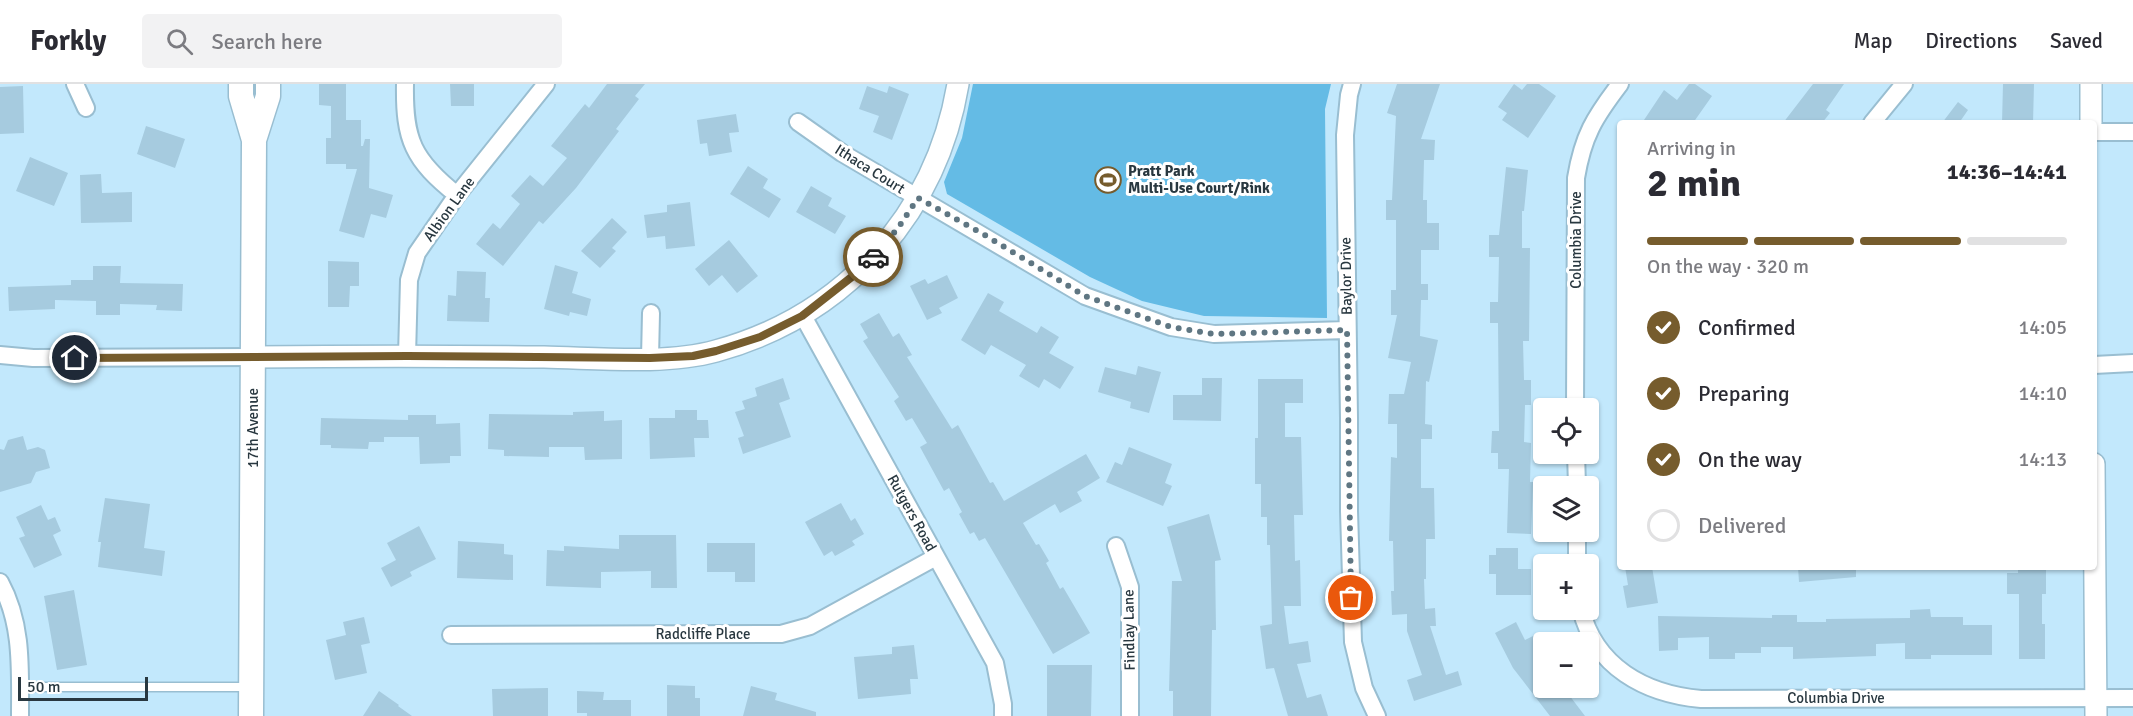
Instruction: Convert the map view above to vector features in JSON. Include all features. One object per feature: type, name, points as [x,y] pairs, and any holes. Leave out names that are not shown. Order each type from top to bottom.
[{"type":"main road","name":"17th Avenue","points":[[241,84],[241,96],[254,140],[251,716]]},
{"type":"main road","name":"17th Avenue","points":[[254,140],[268,96],[268,84]]},
{"type":"street","points":[[75,84],[86,108]]},
{"type":"street","points":[[405,84],[406,126],[415,151],[433,176],[457,195]]},
{"type":"street","name":"Albion Lane","points":[[407,356],[409,280],[417,254],[457,195],[546,84]]},
{"type":"street","points":[[0,355],[33,358],[407,356],[650,358],[693,356],[716,351],[760,337],[802,316],[867,265],[898,228],[918,198],[941,151],[953,114],[958,84]]},
{"type":"street","name":"Baylor Drive","points":[[1352,84],[1345,135],[1349,511],[1353,642],[1364,688],[1377,716]]},
{"type":"street","name":"Columbia Drive","points":[[1575,398],[1576,178],[1580,152],[1587,134],[1598,113],[1620,84]]},
{"type":"street","points":[[1874,120],[1904,84]]},
{"type":"street","points":[[2091,84],[2091,120]]},
{"type":"street","name":"Ithaca Court","points":[[798,122],[842,153],[1085,296],[1171,327],[1214,334],[1347,330]]},
{"type":"street","points":[[2097,132],[2133,132]]},
{"type":"street","points":[[650,358],[651,313]]},
{"type":"street","name":"Rutgers Road","points":[[802,316],[995,663],[1003,716]]},
{"type":"street","points":[[2097,365],[2133,363]]},
{"type":"street","name":"Findlay Lane","points":[[1116,546],[1130,587],[1131,716]]},
{"type":"street","name":"Radcliffe Place","points":[[451,635],[781,634],[810,626],[936,557]]},
{"type":"street","points":[[2095,570],[2096,706]]},
{"type":"street","points":[[0,582],[10,604],[18,631],[20,716]]},
{"type":"street","name":"Columbia Drive","points":[[1586,620],[1594,640],[1609,660],[1628,677],[1651,689],[1675,697],[2096,706],[2133,698]]},
{"type":"lane","points":[[20,687],[251,687]]},
{"type":"shaded area","points":[[973,84],[1331,84],[1325,109],[1327,318],[1204,316],[1142,301],[1090,277],[947,194],[944,182],[962,138]]},
{"type":"building","points":[[319,84],[346,84],[346,120],[361,120],[361,146],[365,139],[370,139],[369,188],[393,195],[386,218],[371,214],[364,238],[339,231],[357,169],[346,169],[346,164],[326,164],[326,138],[331,138],[331,106],[319,105]]},
{"type":"building","points":[[450,84],[474,84],[474,106],[451,106]]},
{"type":"building","points":[[607,84],[645,84],[635,96],[639,99],[616,129],[619,131],[576,188],[543,224],[539,221],[503,266],[476,244],[493,223],[500,229],[520,204],[511,196],[530,175],[543,186],[567,158],[551,146],[585,104],[589,108]]},
{"type":"building","points":[[1397,84],[1440,84],[1421,139],[1435,140],[1434,160],[1424,160],[1423,200],[1427,200],[1427,223],[1439,223],[1439,250],[1421,250],[1421,284],[1428,284],[1428,300],[1421,300],[1420,336],[1438,340],[1429,382],[1426,381],[1425,424],[1432,425],[1432,439],[1421,439],[1421,488],[1434,488],[1435,539],[1426,539],[1425,609],[1435,608],[1436,626],[1430,626],[1446,675],[1458,671],[1462,685],[1414,701],[1407,680],[1422,675],[1407,631],[1407,614],[1392,615],[1393,541],[1389,541],[1391,457],[1397,458],[1397,424],[1388,424],[1389,394],[1404,394],[1411,362],[1388,358],[1397,315],[1391,315],[1391,290],[1396,290],[1396,220],[1386,220],[1386,200],[1392,200],[1396,116],[1387,113]]},
{"type":"building","points":[[1514,84],[1522,90],[1527,84],[1539,84],[1556,96],[1528,138],[1502,120],[1507,113],[1498,107]]},
{"type":"building","points":[[1689,84],[1695,84],[1712,96],[1695,120],[1644,120],[1664,90],[1677,100]]},
{"type":"building","points":[[1813,84],[1844,84],[1826,110],[1830,113],[1824,120],[1785,120]]},
{"type":"building","points":[[2003,84],[2034,84],[2033,120],[2002,120]]},
{"type":"building","points":[[23,86],[24,133],[0,134],[0,87]]},
{"type":"building","points":[[867,86],[887,93],[889,86],[909,94],[892,140],[873,132],[879,116],[859,109]]},
{"type":"building","points":[[1958,102],[1968,110],[1961,120],[1944,120]]},
{"type":"building","points":[[736,114],[739,132],[729,133],[732,152],[709,156],[707,143],[700,144],[697,120]]},
{"type":"building","points":[[146,126],[185,139],[175,168],[137,154]]},
{"type":"building","points":[[30,157],[68,173],[54,206],[16,191]]},
{"type":"building","points":[[748,166],[768,179],[763,188],[781,199],[769,218],[730,194]]},
{"type":"building","points":[[1506,167],[1528,170],[1524,211],[1522,211],[1522,248],[1530,248],[1529,341],[1523,341],[1524,380],[1531,380],[1531,405],[1525,405],[1524,442],[1531,443],[1530,482],[1533,482],[1531,534],[1507,533],[1509,469],[1498,469],[1498,453],[1491,453],[1492,431],[1499,431],[1498,323],[1490,323],[1490,302],[1498,302],[1499,257],[1489,257],[1489,235],[1499,235]]},
{"type":"building","points":[[101,174],[102,193],[132,192],[132,222],[81,223],[80,175]]},
{"type":"building","points":[[811,186],[832,198],[828,206],[846,216],[835,234],[796,212]]},
{"type":"building","points":[[690,202],[695,246],[666,249],[665,236],[647,238],[644,215],[667,212],[667,205]]},
{"type":"building","points":[[612,218],[627,232],[612,248],[616,251],[600,268],[581,251]]},
{"type":"building","points":[[729,240],[758,276],[737,293],[722,275],[709,286],[695,269]]},
{"type":"building","points":[[328,261],[359,262],[359,286],[350,286],[349,307],[328,307]]},
{"type":"building","points":[[555,265],[578,272],[572,293],[591,299],[587,316],[570,312],[569,316],[544,309]]},
{"type":"building","points":[[93,266],[121,266],[120,283],[183,284],[182,311],[156,310],[157,305],[120,304],[120,315],[96,315],[96,301],[55,300],[55,309],[9,311],[8,287],[71,285],[71,280],[93,280]]},
{"type":"building","points":[[457,271],[486,272],[485,298],[490,298],[489,322],[447,321],[448,295],[456,296]]},
{"type":"building","points":[[947,275],[958,298],[939,308],[942,313],[927,320],[910,286],[925,279],[928,284]]},
{"type":"building","points":[[988,293],[1004,302],[999,311],[1037,333],[1041,326],[1059,337],[1049,353],[1074,367],[1060,389],[1044,379],[1039,388],[1019,376],[1026,365],[991,345],[985,355],[961,340]]},
{"type":"building","points":[[879,313],[893,337],[899,333],[912,355],[907,357],[952,429],[958,425],[990,483],[993,482],[1004,501],[1086,454],[1100,478],[1077,492],[1082,501],[1060,513],[1055,504],[1023,523],[1036,545],[1039,544],[1049,561],[1046,563],[1060,589],[1063,587],[1090,633],[1053,654],[985,538],[979,541],[974,532],[970,534],[959,514],[962,512],[949,488],[944,491],[920,447],[927,443],[912,418],[906,421],[894,401],[899,397],[863,341],[868,338],[860,324]]},
{"type":"building","points":[[1138,366],[1161,372],[1149,413],[1130,408],[1131,402],[1098,392],[1105,367],[1136,375]]},
{"type":"building","points":[[783,378],[790,399],[779,403],[791,437],[743,454],[738,438],[744,436],[735,412],[745,409],[742,401],[757,396],[755,388]]},
{"type":"building","points":[[1202,378],[1222,378],[1221,421],[1173,420],[1173,395],[1202,395]]},
{"type":"building","points":[[1258,379],[1303,379],[1303,403],[1285,403],[1285,437],[1301,437],[1303,515],[1294,515],[1295,561],[1300,560],[1301,606],[1284,606],[1289,644],[1308,641],[1311,662],[1297,664],[1307,698],[1321,694],[1328,716],[1288,716],[1274,668],[1266,669],[1260,626],[1272,624],[1270,545],[1267,545],[1267,517],[1261,517],[1261,484],[1255,484]]},
{"type":"building","points":[[675,410],[697,410],[697,420],[708,420],[709,438],[694,438],[695,457],[650,459],[649,418],[675,418]]},
{"type":"building","points":[[604,411],[604,421],[622,420],[622,459],[585,460],[584,447],[549,447],[549,457],[504,456],[504,450],[488,449],[489,414],[573,415],[573,412]]},
{"type":"building","points":[[408,415],[436,415],[436,424],[460,423],[461,456],[450,456],[450,463],[420,464],[419,437],[384,437],[384,442],[369,442],[368,449],[331,448],[331,445],[320,445],[321,418],[408,420]]},
{"type":"building","points":[[23,436],[27,450],[38,447],[45,450],[50,468],[36,472],[31,483],[0,492],[0,449],[4,450],[8,440]]},
{"type":"building","points":[[1129,447],[1172,464],[1165,483],[1172,486],[1163,506],[1106,482],[1115,462],[1122,465]]},
{"type":"building","points":[[105,498],[150,504],[144,548],[165,551],[162,576],[98,567],[101,542],[98,542]]},
{"type":"building","points":[[841,503],[851,521],[855,518],[864,534],[852,541],[855,545],[835,556],[832,551],[824,556],[805,522]]},
{"type":"building","points":[[41,505],[48,520],[55,517],[61,531],[53,535],[62,555],[34,568],[19,538],[25,536],[16,517]]},
{"type":"building","points":[[1209,514],[1221,560],[1215,561],[1216,630],[1212,630],[1211,716],[1173,716],[1173,691],[1169,691],[1172,581],[1182,581],[1167,527]]},
{"type":"building","points":[[419,526],[436,559],[410,572],[412,576],[391,587],[381,568],[396,560],[387,543]]},
{"type":"building","points":[[619,535],[676,535],[677,588],[651,588],[651,571],[601,572],[601,588],[546,586],[547,550],[564,551],[564,546],[619,549]]},
{"type":"building","points":[[458,541],[504,544],[504,554],[513,555],[513,580],[457,578]]},
{"type":"building","points":[[707,543],[755,543],[755,582],[735,582],[735,572],[707,572]]},
{"type":"building","points":[[1496,548],[1518,548],[1518,569],[1531,569],[1531,595],[1496,595],[1496,574],[1489,574],[1489,555],[1496,555]]},
{"type":"building","points":[[1626,570],[1652,570],[1658,603],[1627,608],[1623,586],[1628,585]]},
{"type":"building","points":[[1798,570],[1856,570],[1856,577],[1799,582]]},
{"type":"building","points":[[2018,570],[2046,570],[2046,594],[2042,594],[2045,659],[2019,659],[2019,594],[2007,594],[2007,573],[2018,573]]},
{"type":"building","points":[[74,590],[87,665],[57,670],[44,596]]},
{"type":"building","points":[[1930,609],[1931,617],[1963,617],[1963,625],[1992,625],[1992,655],[1931,655],[1931,659],[1905,659],[1905,643],[1876,644],[1876,656],[1793,659],[1793,647],[1761,647],[1761,653],[1735,653],[1735,659],[1709,659],[1709,637],[1678,638],[1678,650],[1659,651],[1658,616],[1772,618],[1772,615],[1797,615],[1797,622],[1826,622],[1826,619],[1910,618],[1910,610]]},
{"type":"building","points":[[364,617],[370,643],[361,645],[367,673],[335,680],[326,640],[346,635],[343,622]]},
{"type":"building","points":[[1516,622],[1525,640],[1533,636],[1533,694],[1513,668],[1495,633]]},
{"type":"building","points":[[914,645],[918,679],[910,679],[911,694],[858,699],[854,657],[892,654],[892,647]]},
{"type":"building","points":[[1047,665],[1092,665],[1091,716],[1047,716]]},
{"type":"building","points":[[667,685],[695,686],[695,698],[700,698],[700,716],[667,716]]},
{"type":"building","points":[[751,686],[777,693],[775,700],[816,712],[816,716],[743,716]]},
{"type":"building","points":[[548,688],[548,716],[493,716],[492,689]]},
{"type":"building","points":[[379,691],[399,705],[412,716],[363,716]]},
{"type":"building","points":[[577,691],[604,692],[603,700],[631,700],[631,716],[587,716],[587,713],[577,713]]},
{"type":"building","points":[[1536,698],[1571,698],[1585,716],[1550,716]]},
{"type":"way so far","points":[[873,257],[898,228],[918,198],[983,234],[1085,296],[1171,327],[1214,334],[1347,330],[1351,598]]},
{"type":"place","name":"Pratt Park Multi-Use Court/Rink","points":[[1108,180]]},
{"type":"route","points":[[75,358],[407,356],[650,358],[693,356],[760,337],[802,316],[867,265],[873,257]]}]
